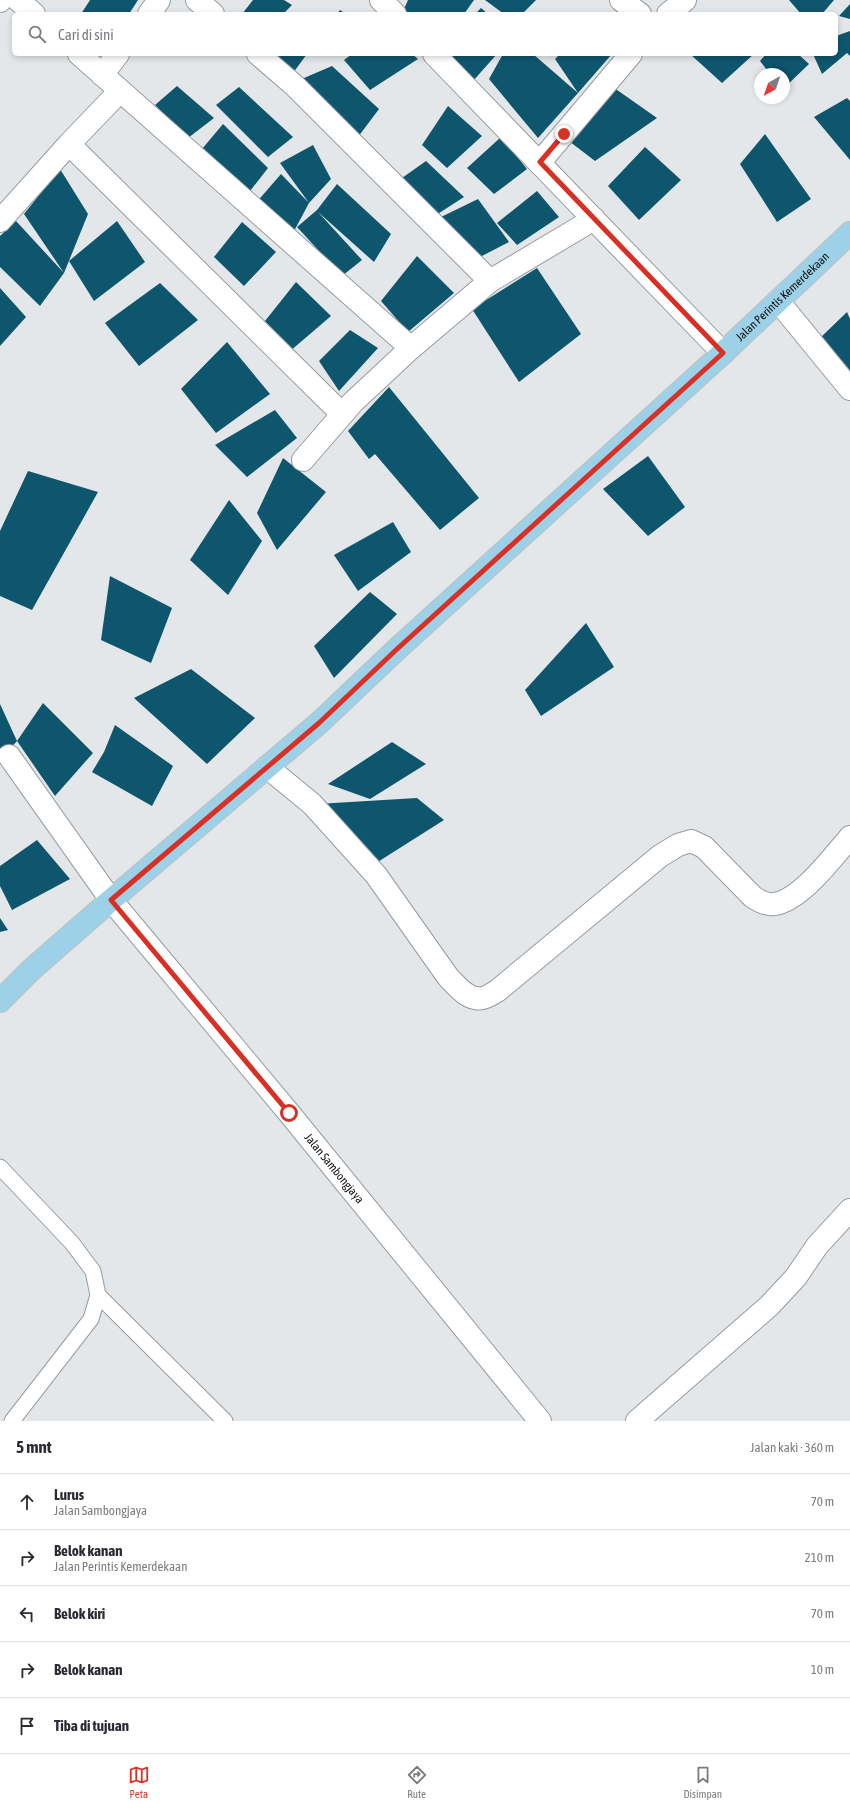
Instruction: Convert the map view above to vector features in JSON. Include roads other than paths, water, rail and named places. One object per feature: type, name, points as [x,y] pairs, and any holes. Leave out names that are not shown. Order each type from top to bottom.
[{"type":"main road","name":"Jalan Perintis Kemerdekaan","points":[[0,1001],[31,970],[111,900],[319,723],[396,650],[723,353],[850,233]]},
{"type":"street","points":[[18,0],[32,12]]},
{"type":"street","points":[[150,12],[159,0]]},
{"type":"street","points":[[197,0],[211,12]]},
{"type":"street","points":[[381,0],[393,12]]},
{"type":"street","points":[[621,0],[637,12]]},
{"type":"street","points":[[671,12],[686,0]]},
{"type":"street","points":[[81,56],[411,348]]},
{"type":"street","points":[[102,75],[116,56]]},
{"type":"street","points":[[260,56],[295,86],[490,281]]},
{"type":"street","points":[[436,56],[723,353]]},
{"type":"street","points":[[540,162],[629,56]]},
{"type":"street","points":[[0,221],[69,144],[120,91]]},
{"type":"street","points":[[69,144],[342,414]]},
{"type":"street","points":[[303,460],[353,402],[411,348],[490,281],[594,219]]},
{"type":"street","points":[[778,301],[850,389]]},
{"type":"street","name":"Jalan Sambongjaya","points":[[9,756],[111,900],[289,1113],[540,1421]]},
{"type":"street","points":[[267,767],[312,804],[376,875],[448,977],[461,991],[471,997],[482,998],[497,991],[660,856],[678,845],[691,841],[704,847],[753,898],[762,903],[773,904],[790,900],[822,870],[850,837]]},
{"type":"street","points":[[637,1421],[769,1306],[796,1278],[817,1246],[850,1210]]},
{"type":"lane","points":[[0,1167],[72,1243],[92,1271],[98,1294],[91,1319],[12,1421]]},
{"type":"lane","points":[[98,1294],[225,1421]]}]
